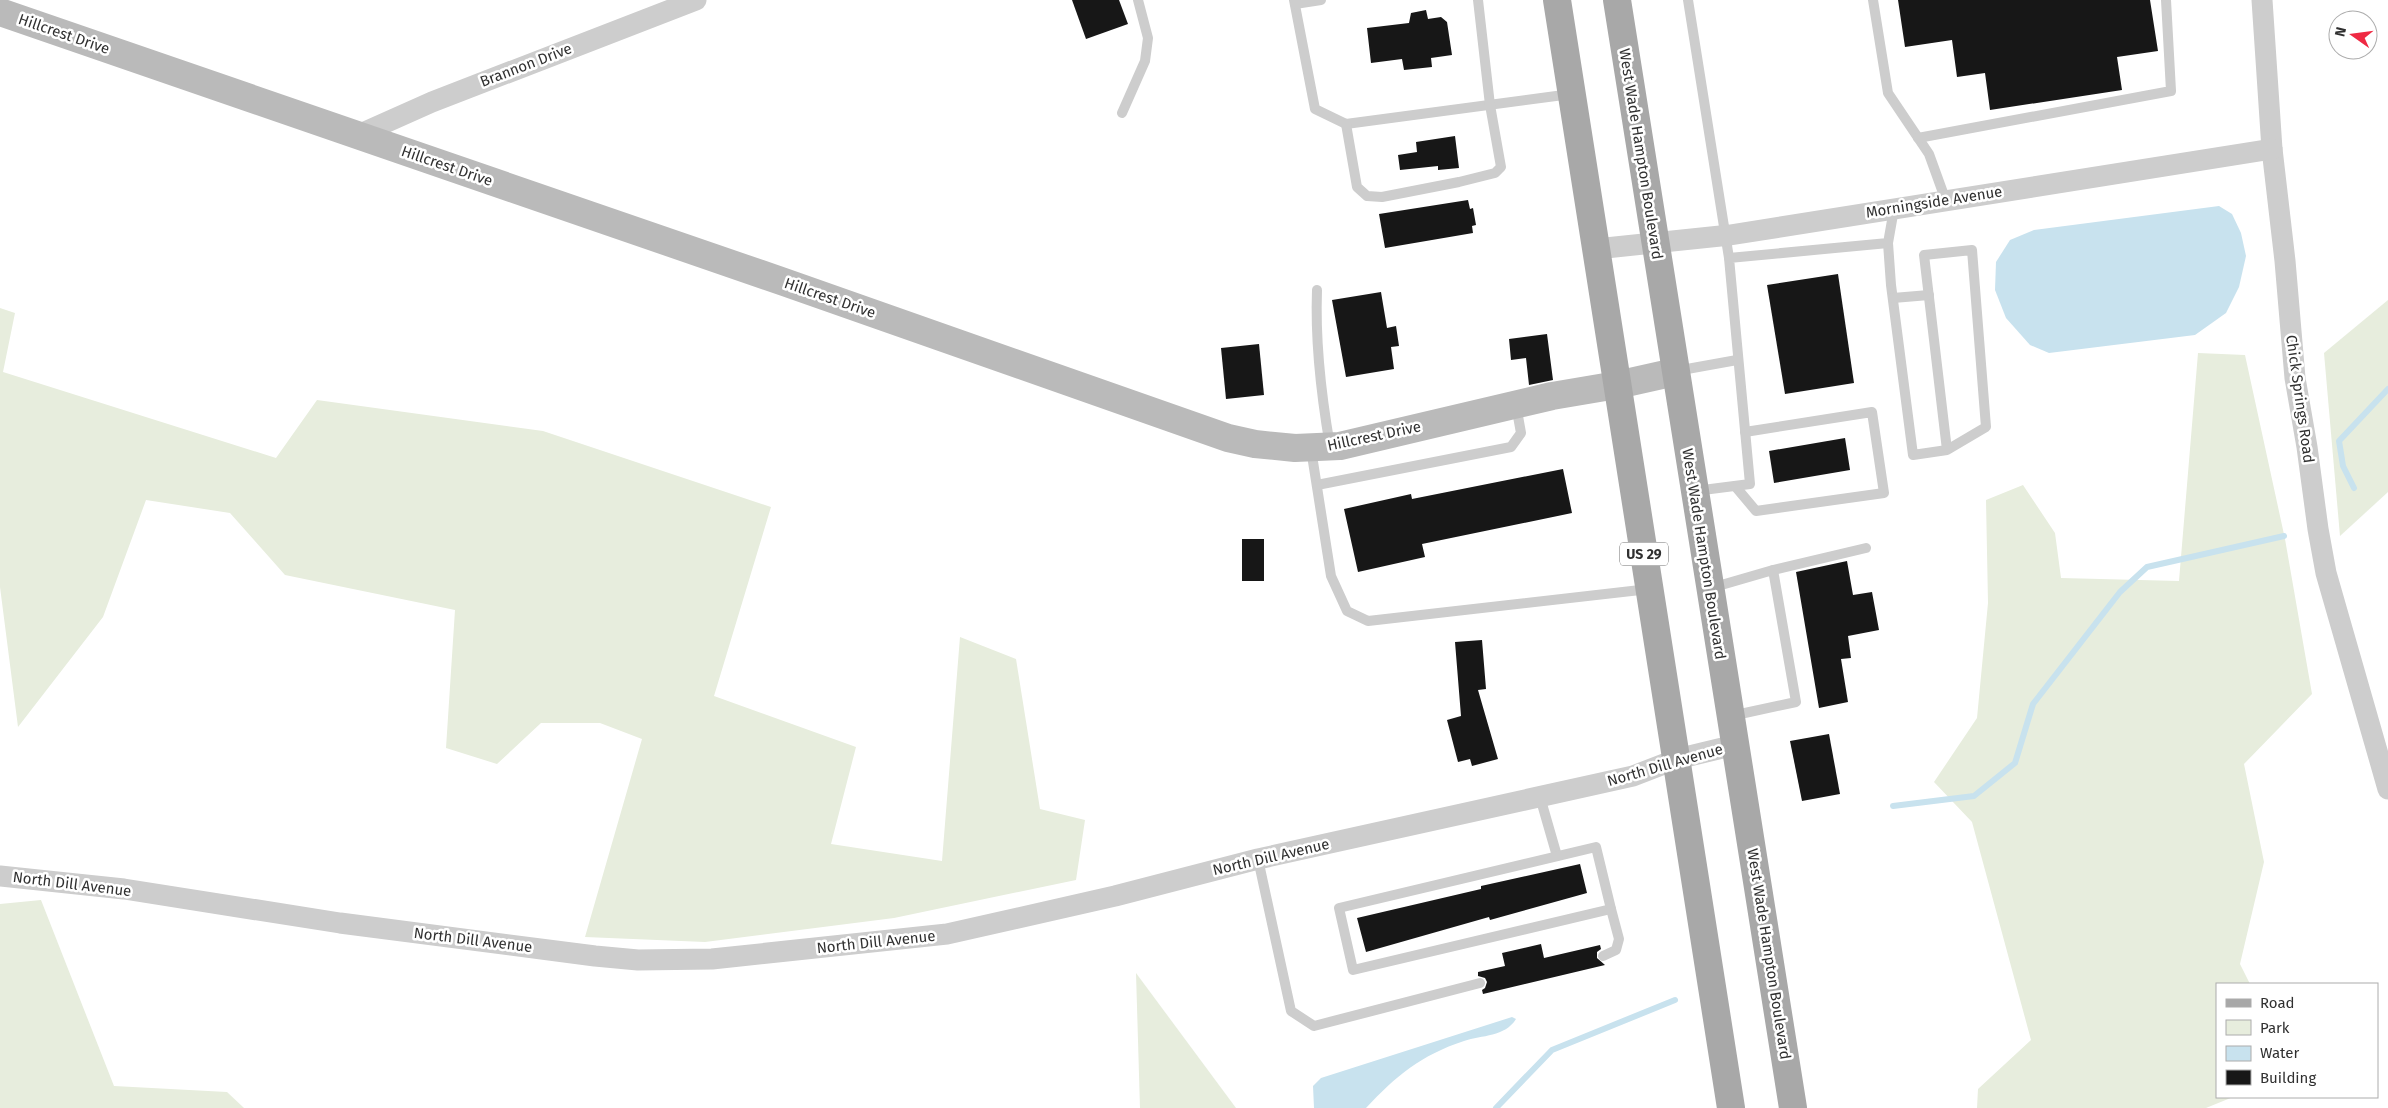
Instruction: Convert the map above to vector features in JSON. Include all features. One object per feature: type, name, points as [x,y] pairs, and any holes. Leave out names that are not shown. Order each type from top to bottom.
[{"type":"main road","name":"US 29","points":[[1557,0],[1731,1108]]},
{"type":"main road","name":"West Wade Hampton Boulevard","points":[[1617,0],[1793,1108]]},
{"type":"street","name":"Brannon Drive","points":[[358,135],[432,102],[696,0]]},
{"type":"street","name":"Chick Springs Road","points":[[2262,0],[2272,149],[2285,261],[2295,378],[2326,572],[2388,789]]},
{"type":"street","name":"Hillcrest Drive","points":[[0,12],[1228,438],[1255,444],[1321,447],[1552,396],[1617,385],[1675,372]]},
{"type":"street","name":"Morningside Avenue","points":[[1596,249],[1726,235],[2272,149]]},
{"type":"street","name":"North Dill Avenue","points":[[0,876],[124,889],[340,923],[595,956],[677,960],[712,959],[947,934],[1115,896],[1258,859],[1633,776],[1677,759],[1735,745]]},
{"type":"lane","points":[[1122,113],[1145,61],[1148,38],[1138,0]]},
{"type":"lane","points":[[1321,0],[1295,2],[1315,109],[1346,124],[1572,94]]},
{"type":"lane","points":[[1346,124],[1357,187],[1367,196],[1382,197],[1495,173],[1501,167],[1490,105],[1478,0]]},
{"type":"lane","points":[[1688,0],[1726,235],[1750,484],[1694,492]]},
{"type":"lane","points":[[1873,0],[1888,93],[1929,154],[1946,201]]},
{"type":"lane","points":[[1918,138],[2171,91],[2166,0]]},
{"type":"lane","points":[[1894,209],[1888,243],[1913,455],[1947,450],[1986,427],[1972,250],[1924,255],[1947,450]]},
{"type":"lane","points":[[1728,258],[1888,243]]},
{"type":"lane","points":[[1316,290],[1321,447],[1317,485],[1331,576],[1347,610],[1368,621],[1650,588]]},
{"type":"lane","points":[[1893,298],[1929,295]]},
{"type":"lane","points":[[1675,372],[1737,360]]},
{"type":"lane","points":[[1317,485],[1510,447],[1521,433],[1516,405]]},
{"type":"lane","points":[[1735,486],[1756,511],[1884,493],[1872,412],[1745,432]]},
{"type":"lane","points":[[1711,588],[1773,570],[1866,548]]},
{"type":"lane","points":[[1730,716],[1796,702],[1773,570]]},
{"type":"lane","points":[[1540,797],[1557,856]]},
{"type":"lane","points":[[1603,956],[1616,950],[1619,939],[1596,847],[1339,908],[1353,970],[1611,909]]},
{"type":"lane","points":[[1258,859],[1291,1011],[1314,1026],[1480,983]]},
{"type":"green space","points":[[2388,300],[2388,492],[2340,536],[2324,353]]},
{"type":"green space","points":[[0,308],[15,313],[3,372],[276,458],[317,400],[543,431],[771,507],[714,696],[856,747],[831,844],[942,861],[960,637],[1016,659],[1040,809],[1085,820],[1076,880],[894,918],[705,942],[585,937],[642,739],[600,723],[541,723],[497,764],[446,748],[455,610],[285,575],[230,513],[146,500],[103,617],[18,727],[0,587]]},
{"type":"green space","points":[[2198,353],[2245,355],[2285,539],[2312,694],[2244,764],[2264,862],[2240,964],[2250,983],[2216,983],[2216,1098],[2231,1098],[2206,1108],[1977,1108],[1978,1089],[2031,1040],[1972,822],[1934,782],[1977,718],[1988,603],[1986,500],[2023,485],[2055,533],[2061,578],[2179,581]]},
{"type":"green space","points":[[41,900],[114,1086],[227,1092],[244,1108],[0,1108],[0,904]]},
{"type":"green space","points":[[1136,973],[1236,1108],[1140,1108]]},
{"type":"water","points":[[2219,206],[2232,214],[2241,233],[2246,256],[2239,287],[2226,313],[2195,335],[2049,353],[2030,345],[2006,318],[1995,290],[1996,262],[2010,240],[2034,230]]},
{"type":"water","points":[[1512,1017],[1516,1019],[1506,1029],[1464,1041],[1422,1060],[1399,1076],[1366,1108],[1314,1108],[1313,1086],[1321,1078]]},
{"type":"building","points":[[1072,0],[1119,0],[1128,24],[1086,39]]},
{"type":"building","points":[[1898,0],[2150,0],[2158,51],[2117,57],[2122,90],[1990,110],[1985,73],[1957,77],[1952,40],[1905,47]]},
{"type":"building","points":[[1426,10],[1428,19],[1441,17],[1447,22],[1452,55],[1431,58],[1432,67],[1404,70],[1402,59],[1371,63],[1367,28],[1409,23],[1411,13]]},
{"type":"building","points":[[1455,136],[1459,168],[1438,170],[1438,166],[1400,170],[1398,155],[1417,152],[1416,142]]},
{"type":"building","points":[[1468,200],[1470,209],[1473,208],[1476,225],[1472,226],[1473,233],[1385,248],[1379,214]]},
{"type":"building","points":[[1838,274],[1854,383],[1785,394],[1767,285]]},
{"type":"building","points":[[1381,292],[1387,328],[1396,326],[1399,346],[1391,347],[1394,369],[1346,377],[1332,300]]},
{"type":"building","points":[[1547,334],[1553,380],[1529,385],[1526,358],[1511,360],[1509,339]]},
{"type":"building","points":[[1259,344],[1264,395],[1226,399],[1221,348]]},
{"type":"building","points":[[1845,438],[1850,470],[1774,483],[1769,451]]},
{"type":"building","points":[[1563,469],[1572,513],[1422,544],[1425,557],[1358,572],[1344,509],[1411,494],[1412,499]]},
{"type":"building","points":[[1242,539],[1264,539],[1264,581],[1242,581]]},
{"type":"building","points":[[1847,561],[1853,595],[1872,592],[1879,630],[1848,636],[1851,658],[1841,659],[1848,702],[1819,708],[1796,572]]},
{"type":"building","points":[[1482,640],[1486,689],[1478,690],[1498,759],[1472,766],[1470,759],[1458,762],[1447,720],[1461,716],[1455,642]]},
{"type":"building","points":[[1829,734],[1840,794],[1802,801],[1790,741]]},
{"type":"building","points":[[1580,864],[1587,893],[1490,920],[1489,917],[1366,952],[1357,918],[1481,889],[1481,886]]},
{"type":"building","points":[[1541,944],[1544,958],[1600,945],[1601,949],[1597,952],[1597,958],[1605,965],[1483,994],[1482,990],[1487,982],[1485,978],[1478,976],[1478,972],[1505,966],[1502,953]]},
{"type":"waterway","points":[[2354,488],[2343,466],[2339,441],[2388,389]]},
{"type":"waterway","points":[[1893,806],[1974,796],[2015,763],[2033,704],[2120,592],[2147,567],[2284,536]]},
{"type":"waterway","points":[[1496,1108],[1552,1050],[1675,1000]]}]
